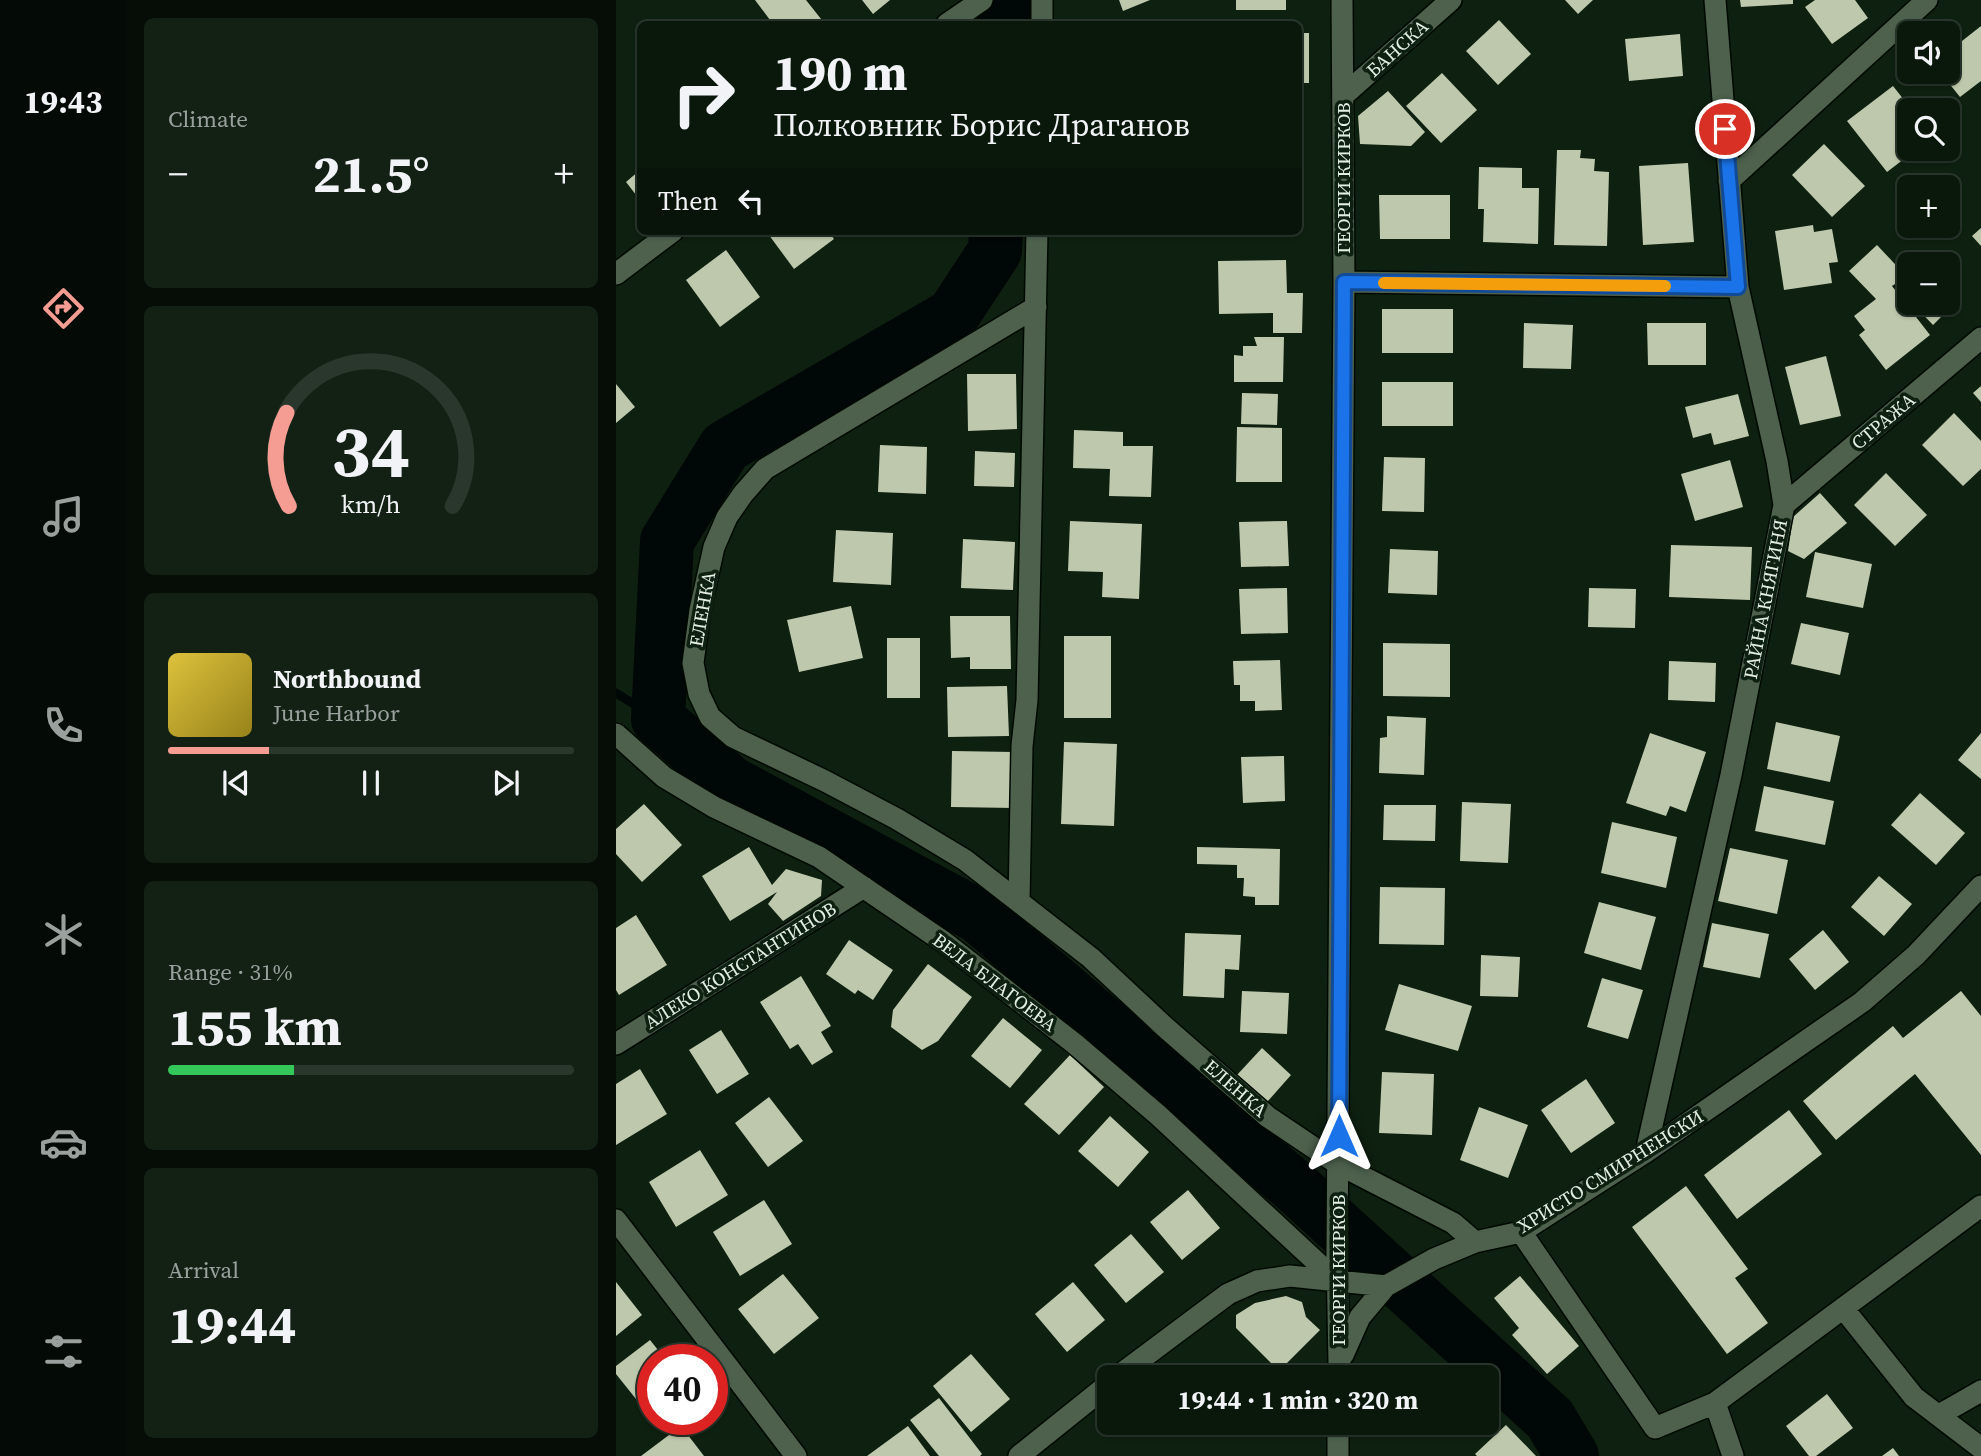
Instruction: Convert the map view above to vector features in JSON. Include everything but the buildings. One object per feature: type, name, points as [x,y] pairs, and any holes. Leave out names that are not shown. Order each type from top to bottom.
[{"type":"street","points":[[1042,0],[1042,21]]},
{"type":"street","name":"ГЕОРГИ КИРКОВ","points":[[1339,1365],[1337,1198],[1344,282],[1342,0]]},
{"type":"street","name":"БАНСКА","points":[[1343,96],[1451,0]]},
{"type":"street","name":"РАЙНА КНЯГИНЯ","points":[[1646,1152],[1731,775],[1784,505],[1777,461],[1738,287],[1715,0]]},
{"type":"street","points":[[1729,181],[1927,0]]},
{"type":"street","points":[[952,15],[980,2]]},
{"type":"street","points":[[616,274],[668,235]]},
{"type":"street","points":[[1020,901],[1021,746],[1027,700],[1037,235]]},
{"type":"street","points":[[1344,282],[1738,287]]},
{"type":"street","name":"ЕЛЕНКА","points":[[1036,307],[765,469],[743,494],[727,517],[714,547],[693,663],[699,694],[710,717],[733,737],[897,819],[965,860],[1091,958],[1268,1117],[1338,1164],[1432,1210],[1453,1223],[1475,1242]]},
{"type":"street","name":"СТРАЖА","points":[[1784,505],[1981,338]]},
{"type":"street","name":"ВЕЛА БЛАГОЕВА","points":[[616,734],[664,777],[714,807],[819,857],[944,942],[1075,1044],[1158,1115],[1337,1281]]},
{"type":"street","name":"ХРИСТО СМИРНЕНСКИ","points":[[1386,1286],[1434,1259],[1475,1242],[1521,1232],[1646,1152],[1862,1002],[1916,955],[1981,886]]},
{"type":"street","name":"АЛЕКО КОНСТАНТИНОВ","points":[[616,1044],[864,887]]},
{"type":"street","points":[[1521,1232],[1655,1428],[1715,1403],[1981,1206]]},
{"type":"street","points":[[616,1220],[796,1456]]},
{"type":"street","points":[[1132,1365],[1228,1294],[1257,1281],[1290,1276],[1386,1286]]},
{"type":"street","name":"ГЕОРГИ КИРКОВ","points":[[1341,1365],[1360,1317],[1386,1286]]},
{"type":"street","points":[[1843,1308],[1914,1397],[1981,1448]]},
{"type":"street","points":[[1939,1415],[1981,1391]]},
{"type":"street","points":[[1018,1456],[1097,1393]]},
{"type":"street","points":[[1715,1403],[1733,1456]]},
{"type":"street","points":[[1338,1435],[1338,1456]]},
{"type":"waterway","points":[[1004,21],[1005,0]]},
{"type":"waterway","points":[[996,235],[995,251],[953,315],[725,447],[667,541],[658,719],[731,783],[978,916],[1294,1186],[1550,1419],[1572,1456]]},
{"type":"waterway","points":[[616,693],[658,719]]},
{"type":"slow traffic","points":[[1384,283],[1665,286]]},
{"type":"route","points":[[1339,1136],[1344,282],[1738,287],[1725,129]]}]
